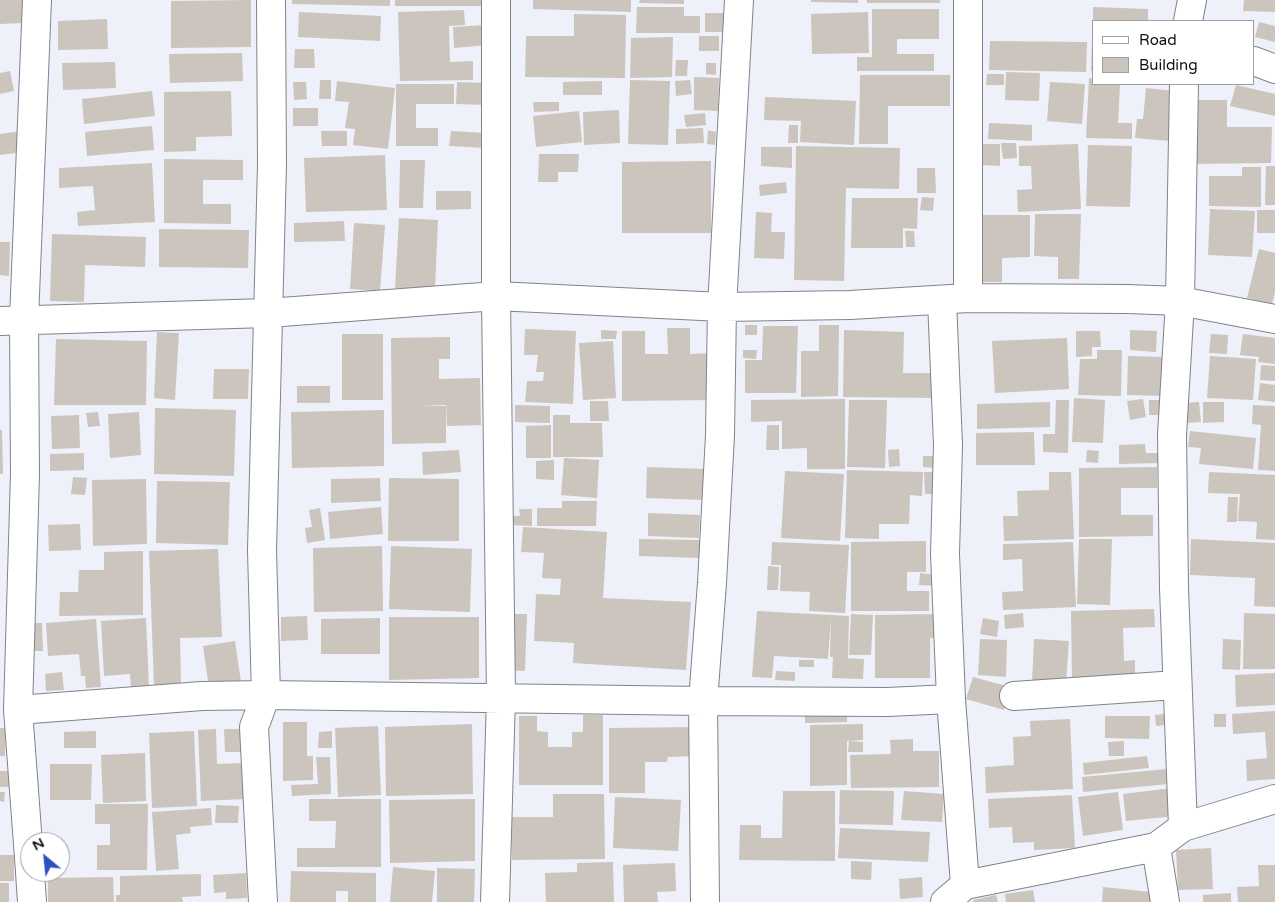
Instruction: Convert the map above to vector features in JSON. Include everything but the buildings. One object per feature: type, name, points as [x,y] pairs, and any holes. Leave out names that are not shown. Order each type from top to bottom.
[{"type":"street","points":[[27,832],[18,710],[25,474],[12,320],[37,0]]},
{"type":"street","points":[[263,902],[254,727],[266,695],[262,550],[272,164],[271,0]]},
{"type":"street","points":[[495,902],[501,698],[496,296],[496,0]]},
{"type":"street","points":[[705,902],[703,701],[720,435],[722,307],[739,0]]},
{"type":"street","points":[[968,0],[948,445],[945,554],[951,699],[955,894],[1156,847],[1182,826],[1275,799]]},
{"type":"street","points":[[1188,20],[1192,0]]},
{"type":"street","points":[[1255,61],[1275,69]]},
{"type":"street","points":[[1182,826],[1172,435],[1180,301],[1184,85]]},
{"type":"street","points":[[12,320],[268,313],[496,296],[722,307],[850,305],[955,299],[1127,299],[1180,301],[1275,319]]},
{"type":"street","points":[[1014,696],[1177,685]]},
{"type":"street","points":[[18,710],[202,696],[266,695],[703,701],[887,702],[951,699]]},
{"type":"street","points":[[1156,847],[1165,902]]},
{"type":"street","points":[[31,882],[32,902]]}]
